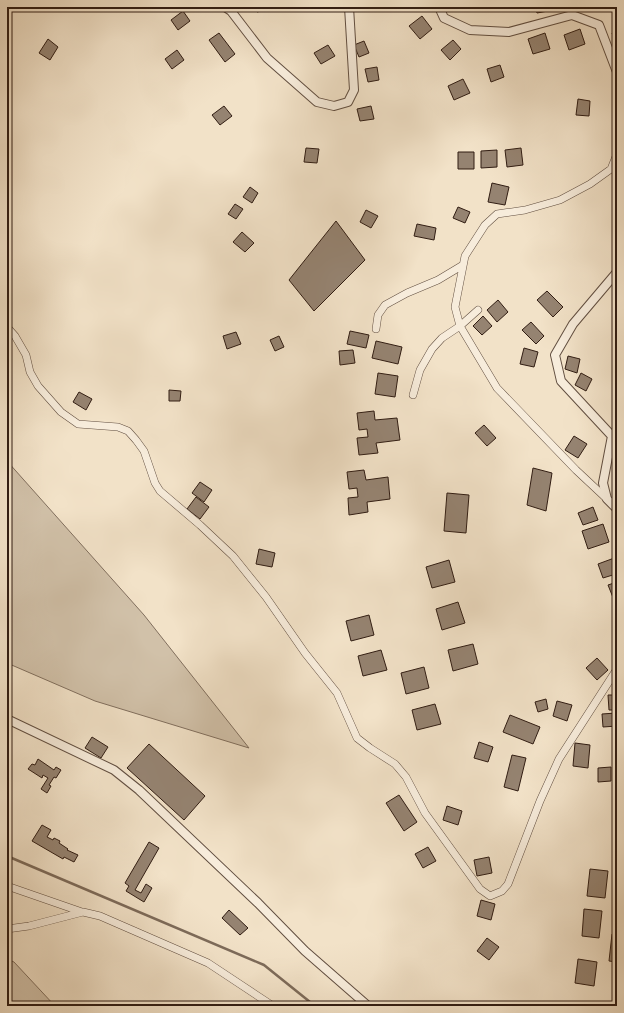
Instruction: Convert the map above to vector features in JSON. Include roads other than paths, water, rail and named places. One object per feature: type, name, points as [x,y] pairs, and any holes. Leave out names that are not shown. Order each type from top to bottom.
[{"type":"street","points":[[225,7],[231,12],[267,58],[317,102],[334,106],[348,102],[354,90],[349,7]]},
{"type":"street","points":[[439,7],[444,18],[470,30],[509,32],[572,15],[600,25],[617,72]]},
{"type":"street","points":[[617,154],[611,169],[590,184],[560,200],[525,210],[497,214],[485,226],[465,256],[455,306],[460,326],[497,388],[576,470],[617,509]]},
{"type":"street","points":[[376,329],[378,315],[385,305],[407,293],[438,280],[463,265]]},
{"type":"street","points":[[607,499],[603,484],[612,436],[561,381],[555,355],[574,324],[617,272]]},
{"type":"street","points":[[413,395],[420,370],[432,349],[442,338],[460,326],[478,310]]},
{"type":"street","points":[[7,327],[15,336],[26,355],[30,372],[38,386],[61,412],[78,424],[118,427],[128,431],[136,440],[144,451],[155,483],[160,491],[200,525],[233,556],[266,597],[305,653],[337,693],[357,738],[395,764],[403,773],[425,813],[480,889],[490,896],[502,891],[508,884],[540,801],[559,759],[617,668]]},
{"type":"street","points":[[7,719],[114,770],[139,790],[253,897],[305,951],[368,1006]]},
{"type":"street","points":[[7,886],[83,912],[100,916],[208,962],[273,1006]]},
{"type":"street","points":[[7,929],[29,926],[83,912]]},
{"type":"waterway","points":[[7,856],[264,965],[315,1006]]}]
